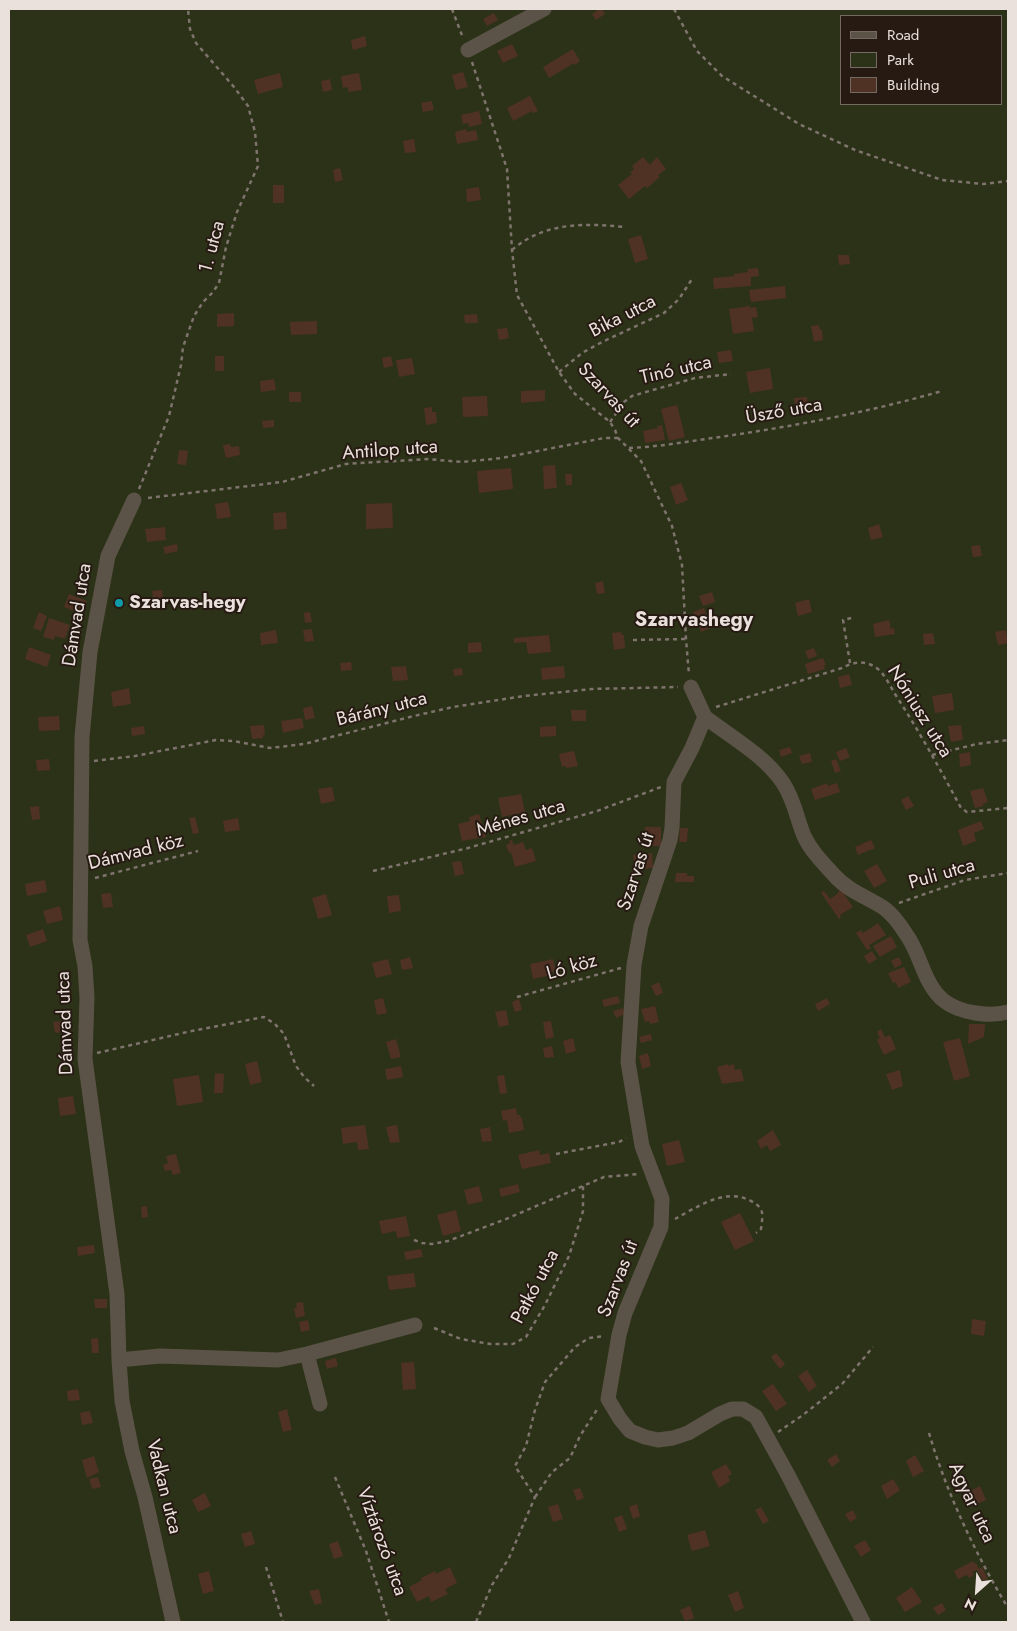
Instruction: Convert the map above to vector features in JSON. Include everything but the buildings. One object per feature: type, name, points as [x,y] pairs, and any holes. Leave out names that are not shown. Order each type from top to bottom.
[{"type":"street","points":[[468,50],[544,9]]},
{"type":"street","name":"Dámvad utca","points":[[119,1360],[117,1294],[85,1059],[87,998],[85,966],[80,940],[82,737],[90,652],[108,556],[134,500]]},
{"type":"street","points":[[691,688],[704,715],[764,761],[783,784],[797,813],[804,836],[814,852],[835,876],[845,886],[886,909],[907,935],[919,956],[930,983],[943,1000],[957,1009],[971,1012],[1008,1012]]},
{"type":"street","name":"Szarvas út","points":[[608,1399],[619,1335],[625,1313],[660,1227],[662,1199],[653,1176],[652,1168],[642,1146],[628,1062],[634,965],[641,926],[670,840],[674,782],[692,748],[704,715]]},
{"type":"street","points":[[119,1360],[160,1356],[278,1360],[415,1325]]},
{"type":"street","points":[[307,1354],[320,1404]]},
{"type":"street","name":"Vadkan utca","points":[[119,1360],[122,1401],[132,1451],[147,1506],[173,1622]]},
{"type":"street","points":[[608,1399],[630,1431],[658,1440],[688,1433],[732,1409],[743,1409],[756,1417],[769,1438],[863,1622]]},
{"type":"path","name":"1. utca","points":[[134,500],[169,416],[181,365],[183,347],[194,316],[218,283],[226,246],[258,166],[255,132],[248,106],[234,86],[196,43],[190,29],[188,9]]},
{"type":"path","name":"Szarvas út","points":[[452,9],[468,50],[507,169],[517,295],[559,372],[575,394],[610,422],[618,438],[641,461],[672,526],[682,565],[691,688]]},
{"type":"path","points":[[674,9],[697,52],[722,76],[799,124],[854,150],[942,180],[983,184],[1008,180]]},
{"type":"path","points":[[512,250],[524,240],[553,229],[576,225],[624,226]]},
{"type":"path","name":"Bika utca","points":[[559,372],[582,353],[664,313],[679,299],[692,279]]},
{"type":"path","name":"Tinó utca","points":[[610,422],[624,402],[632,396],[695,378],[731,374]]},
{"type":"path","name":"Üsző utca","points":[[629,448],[679,443],[781,427],[889,406],[942,391]]},
{"type":"path","name":"Antilop utca","points":[[134,500],[282,482],[346,464],[427,459],[462,462],[502,458],[604,438],[618,438]]},
{"type":"path","points":[[704,715],[842,668],[850,663],[843,620],[855,617]]},
{"type":"path","points":[[633,640],[686,639]]},
{"type":"path","name":"Nóniusz utca","points":[[850,663],[862,662],[876,667],[906,711],[961,808],[967,812],[1008,808]]},
{"type":"path","name":"Bárány utca","points":[[83,762],[135,756],[216,740],[234,741],[270,748],[304,744],[443,709],[524,696],[592,689],[691,688]]},
{"type":"path","points":[[932,756],[977,744],[1008,740]]},
{"type":"path","name":"Ménes utca","points":[[373,871],[468,848],[597,811],[674,782]]},
{"type":"path","name":"Dámvad köz","points":[[80,882],[198,851]]},
{"type":"path","name":"Puli utca","points":[[886,909],[903,901],[965,880],[1008,873]]},
{"type":"path","name":"Ló köz","points":[[517,998],[634,965]]},
{"type":"path","points":[[85,1059],[99,1052],[264,1017],[275,1024],[284,1034],[296,1066],[314,1086]]},
{"type":"path","points":[[556,1154],[619,1142],[639,1132]]},
{"type":"path","points":[[414,1240],[432,1244],[448,1241],[604,1177],[625,1174],[653,1176]]},
{"type":"path","name":"Patkó utca","points":[[434,1328],[461,1339],[490,1344],[513,1344],[526,1337],[545,1306],[569,1256],[583,1211],[583,1185]]},
{"type":"path","points":[[660,1227],[711,1200],[732,1196],[743,1198],[758,1205],[762,1210],[761,1229],[756,1233]]},
{"type":"path","points":[[535,1497],[515,1466],[526,1446],[535,1410],[545,1382],[575,1348],[589,1338],[619,1335]]},
{"type":"path","points":[[769,1438],[803,1415],[843,1383],[872,1347]]},
{"type":"path","points":[[476,1622],[492,1585],[509,1558],[535,1497],[552,1472],[570,1458],[580,1436],[598,1408],[608,1399]]},
{"type":"path","name":"Agyar utca","points":[[929,1433],[939,1469],[953,1502],[1008,1608]]},
{"type":"path","name":"Víztározó utca","points":[[335,1477],[366,1551],[389,1622]]},
{"type":"path","points":[[266,1567],[283,1622]]},
{"type":"green space","points":[[9,9],[1008,9],[1008,1622],[9,1622]]},
{"type":"place","name":"Szarvas-hegy","points":[[119,603]]},
{"type":"district","name":"Szarvashegy","points":[[694,621]]}]
